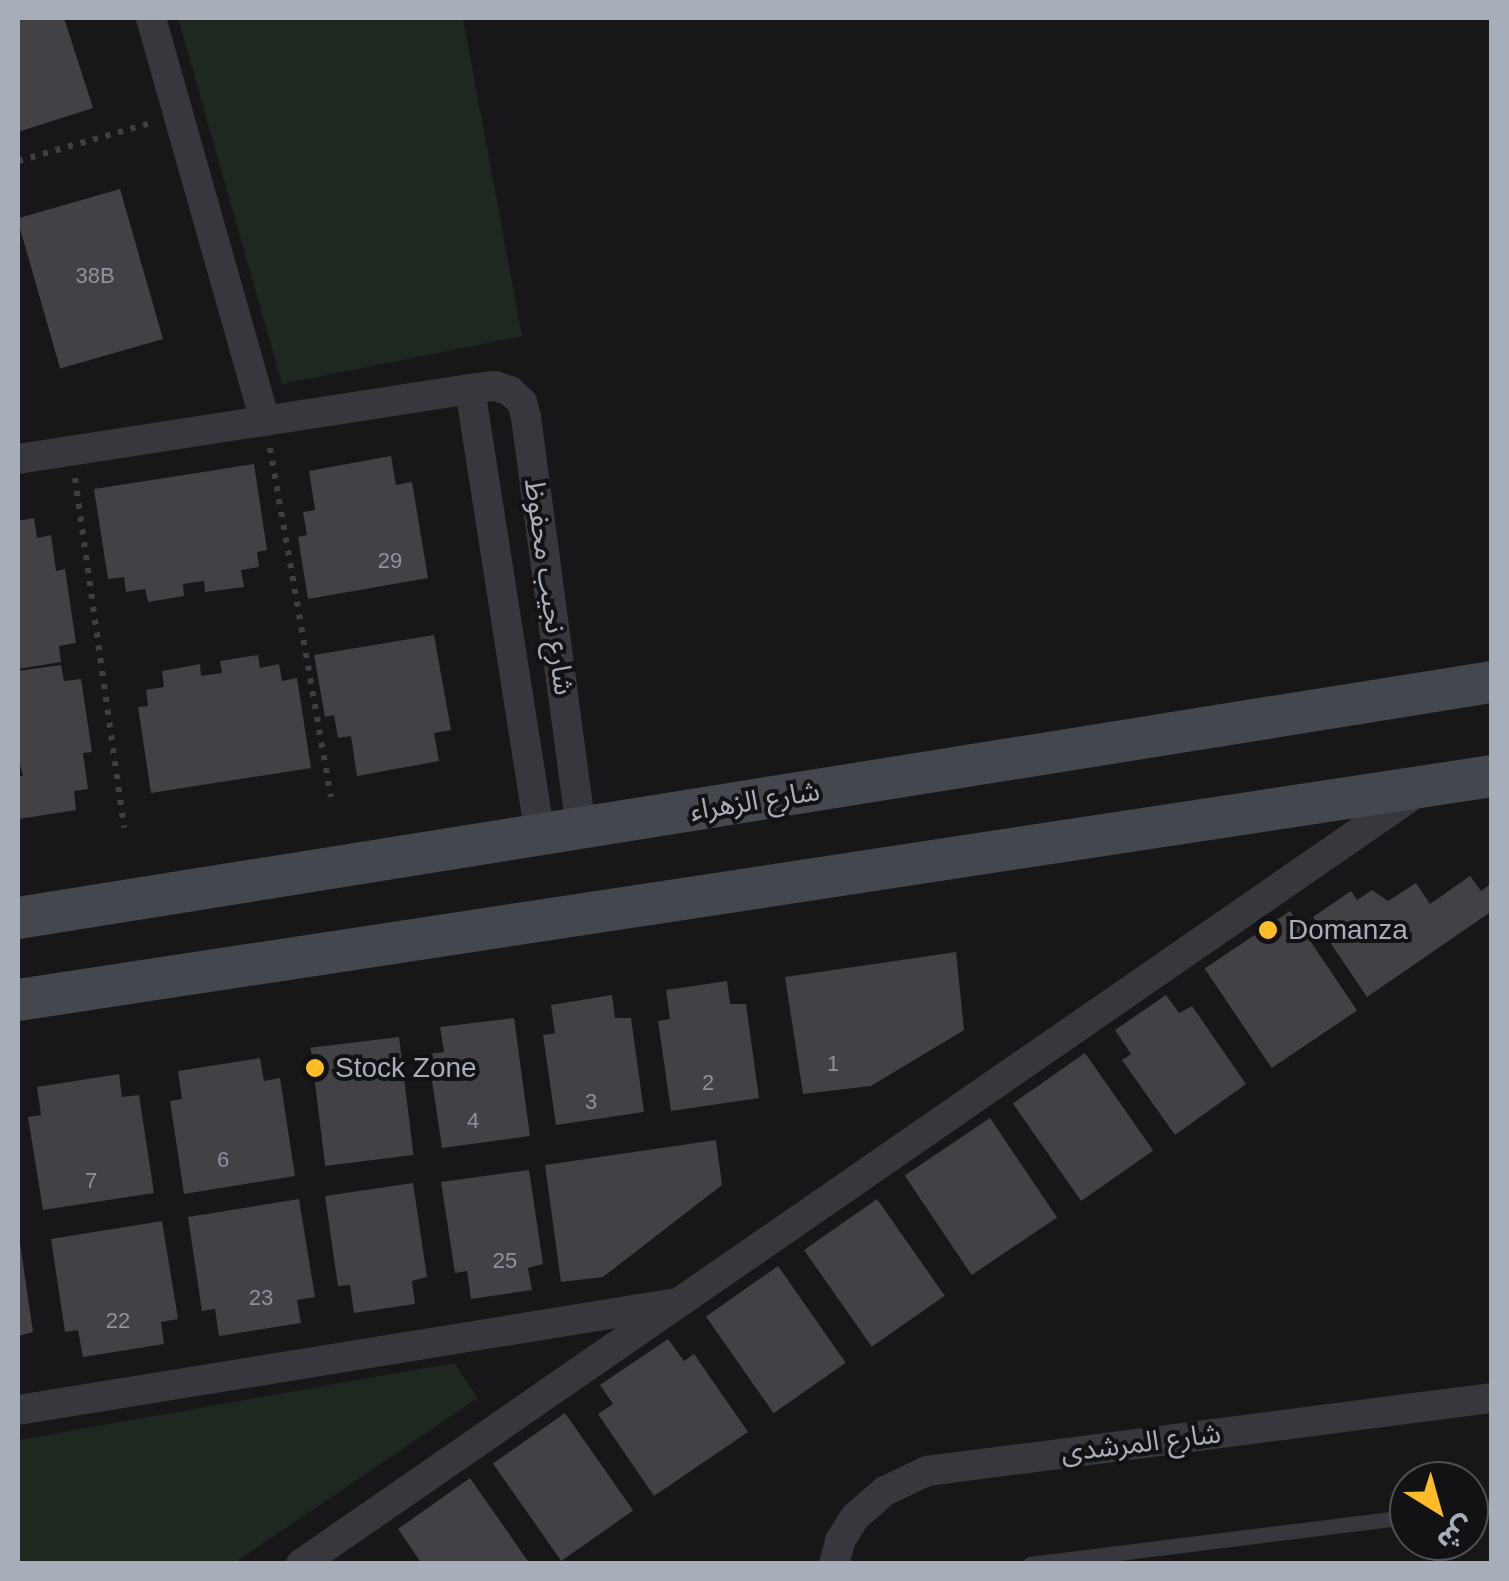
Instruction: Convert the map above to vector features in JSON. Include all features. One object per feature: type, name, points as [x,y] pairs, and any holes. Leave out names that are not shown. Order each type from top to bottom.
[{"type":"main road","name":"شارع الزهراء","points":[[18,918],[1492,682]]},
{"type":"main road","points":[[18,1000],[1492,776]]},
{"type":"street","points":[[151,18],[265,421]]},
{"type":"street","name":"شارع نجيب محفوظ","points":[[18,459],[470,389],[495,386],[510,391],[522,402],[526,417],[561,833]]},
{"type":"street","name":"شارع نجيب محفوظ","points":[[470,389],[561,833]]},
{"type":"street","points":[[301,1564],[1426,786]]},
{"type":"street","points":[[18,1410],[678,1303]]},
{"type":"street","name":"شارع المرشدى","points":[[834,1564],[855,1517],[885,1491],[927,1471],[1492,1398]]},
{"type":"lane","points":[[1030,1564],[1389,1519]]},
{"type":"path","points":[[18,160],[178,115]]},
{"type":"path","points":[[265,421],[331,797]]},
{"type":"path","points":[[71,450],[124,828]]},
{"type":"shaded area","points":[[178,18],[463,18],[522,336],[282,384]]},
{"type":"shaded area","points":[[454,1363],[478,1398],[234,1563],[18,1563],[18,1440]]},
{"type":"building","points":[[18,18],[64,18],[93,108],[18,132]]},
{"type":"building","points":[[120,189],[163,339],[60,368],[18,218]]},
{"type":"building","points":[[391,456],[396,485],[412,482],[428,578],[308,599],[298,537],[307,535],[303,512],[315,510],[309,471]]},
{"type":"building","points":[[254,464],[267,550],[257,552],[259,567],[241,570],[244,587],[205,592],[204,581],[183,584],[184,596],[148,602],[145,589],[126,592],[124,577],[108,579],[94,489]]},
{"type":"building","points":[[34,518],[37,538],[51,535],[56,571],[65,569],[76,643],[59,646],[61,662],[18,669],[18,521]]},
{"type":"building","points":[[434,635],[451,730],[434,733],[439,761],[357,776],[351,736],[338,738],[334,715],[325,717],[314,655]]},
{"type":"building","points":[[258,655],[260,668],[279,664],[282,681],[297,678],[311,768],[151,793],[138,707],[148,706],[146,690],[164,687],[162,671],[200,664],[201,676],[222,673],[220,661]]},
{"type":"building","points":[[61,665],[64,681],[81,679],[92,752],[83,753],[88,789],[74,791],[76,810],[19,819],[18,776],[23,776],[18,756],[18,671]]},
{"type":"building","points":[[1470,876],[1481,891],[1492,883],[1492,911],[1367,997],[1313,917],[1351,891],[1357,900],[1372,890],[1388,901],[1416,883],[1430,904]]},
{"type":"building","points":[[1290,911],[1357,1010],[1272,1068],[1205,969]]},
{"type":"building","points":[[956,952],[964,1030],[871,1086],[803,1094],[785,977]]},
{"type":"building","points":[[727,981],[730,1004],[746,1004],[759,1098],[671,1111],[658,1021],[670,1019],[666,990]]},
{"type":"building","points":[[612,995],[615,1018],[631,1018],[644,1112],[556,1125],[543,1035],[555,1033],[551,1005]]},
{"type":"building","points":[[1166,995],[1179,1013],[1192,1006],[1246,1084],[1175,1135],[1122,1060],[1131,1054],[1115,1030]]},
{"type":"building","points":[[514,1018],[530,1136],[442,1148],[428,1054],[444,1052],[440,1027]]},
{"type":"building","points":[[399,1037],[414,1155],[325,1166],[311,1048]]},
{"type":"building","points":[[1085,1053],[1153,1150],[1081,1201],[1013,1103]]},
{"type":"building","points":[[260,1058],[264,1081],[280,1078],[295,1176],[184,1194],[170,1101],[182,1099],[178,1071]]},
{"type":"building","points":[[119,1074],[122,1097],[139,1095],[154,1193],[43,1210],[28,1117],[41,1115],[37,1087]]},
{"type":"building","points":[[990,1118],[1057,1217],[972,1275],[905,1176]]},
{"type":"building","points":[[716,1140],[722,1185],[603,1277],[561,1282],[545,1165]]},
{"type":"building","points":[[529,1170],[543,1264],[528,1268],[532,1290],[471,1299],[467,1271],[455,1273],[441,1182]]},
{"type":"building","points":[[413,1183],[427,1277],[412,1281],[415,1304],[354,1313],[350,1285],[338,1286],[325,1196]]},
{"type":"building","points":[[299,1199],[315,1297],[297,1300],[301,1323],[219,1336],[215,1309],[202,1311],[188,1217]]},
{"type":"building","points":[[877,1199],[945,1296],[872,1347],[804,1250]]},
{"type":"building","points":[[162,1221],[178,1319],[161,1322],[164,1344],[83,1357],[78,1330],[65,1332],[51,1239]]},
{"type":"building","points":[[18,1244],[33,1332],[18,1336]]},
{"type":"building","points":[[778,1266],[846,1363],[774,1413],[706,1316]]},
{"type":"building","points":[[668,1339],[684,1361],[694,1354],[748,1432],[654,1496],[598,1414],[613,1404],[600,1385]]},
{"type":"building","points":[[565,1413],[633,1510],[561,1561],[493,1463]]},
{"type":"building","points":[[470,1478],[530,1564],[422,1564],[398,1529]]},
{"type":"place","name":"Domanza","points":[[1268,930]]},
{"type":"place","name":"Stock Zone","points":[[315,1068]]}]
